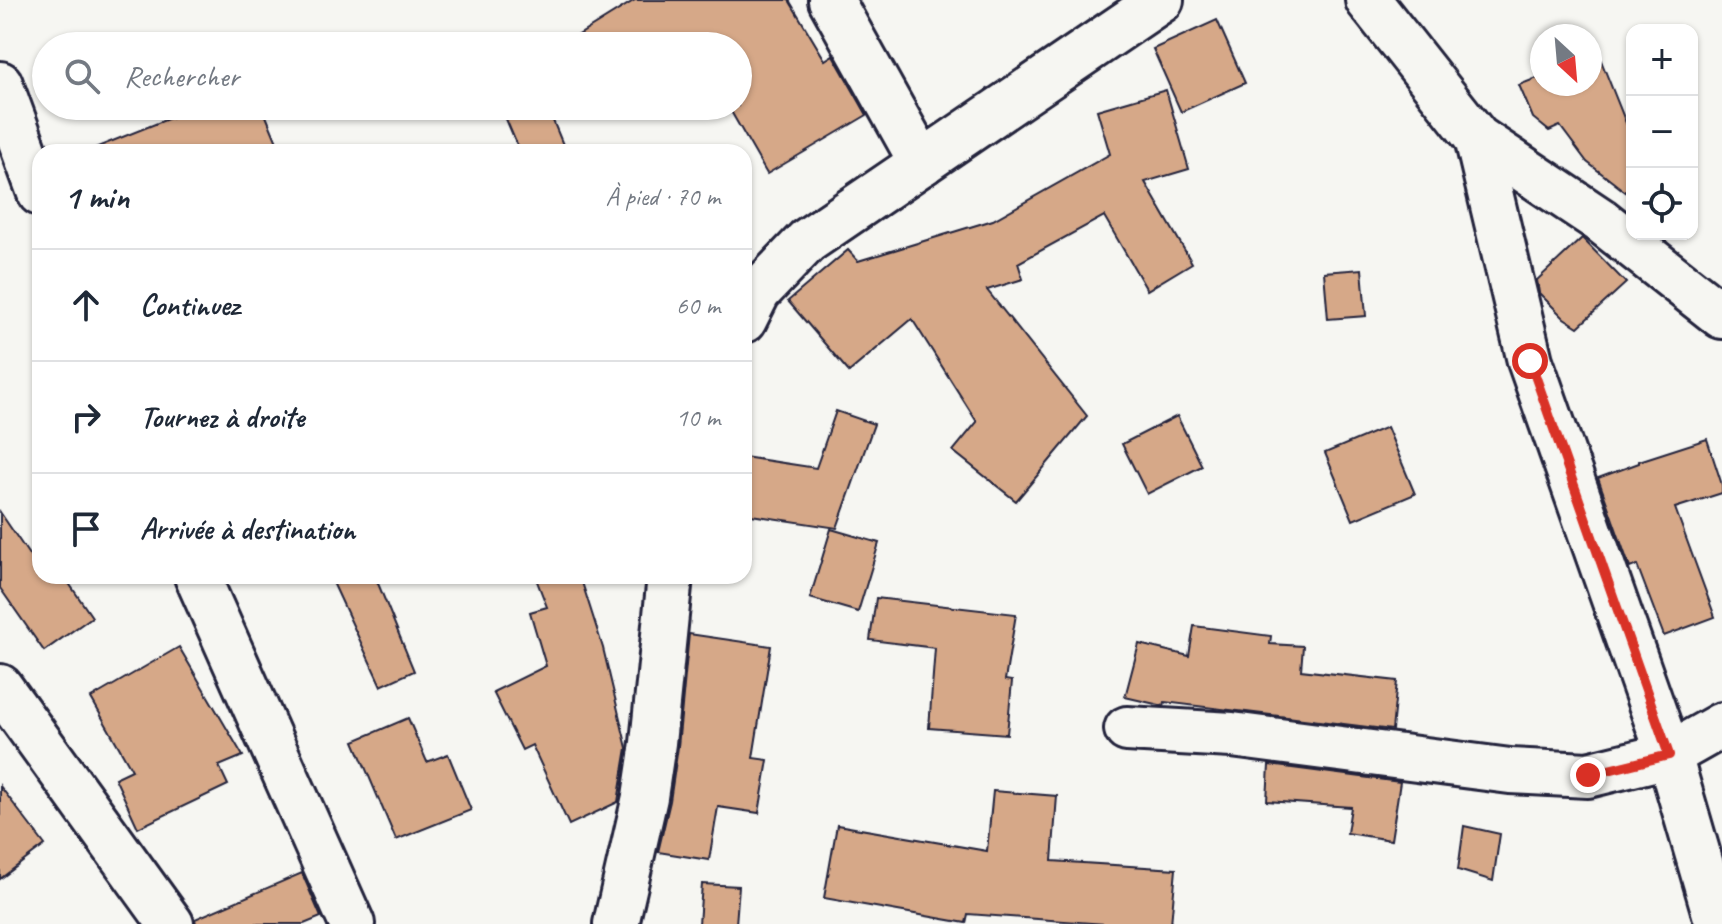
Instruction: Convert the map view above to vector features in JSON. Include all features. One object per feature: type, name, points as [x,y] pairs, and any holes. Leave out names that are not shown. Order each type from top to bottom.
[{"type":"street","points":[[831,0],[922,163]]},
{"type":"street","points":[[752,298],[807,241],[1161,0]]},
{"type":"street","points":[[1368,0],[1477,138],[1600,220],[1722,316]]},
{"type":"street","points":[[0,84],[32,171]]},
{"type":"street","points":[[1477,138],[1530,361],[1669,755],[1718,924]]},
{"type":"street","points":[[201,584],[352,924]]},
{"type":"street","points":[[616,924],[645,797],[669,584]]},
{"type":"street","points":[[0,687],[171,924]]},
{"type":"street","points":[[1127,729],[1232,735],[1510,771],[1588,775],[1669,755],[1722,725]]},
{"type":"building","points":[[635,0],[789,0],[825,60],[833,55],[867,115],[767,174],[736,120],[752,120],[752,32],[584,32]]},
{"type":"building","points":[[1217,20],[1245,83],[1181,112],[1153,49]]},
{"type":"building","points":[[1602,63],[1626,123],[1626,192],[1587,162],[1560,126],[1549,131],[1533,118],[1519,85],[1530,81],[1530,96],[1602,96]]},
{"type":"building","points":[[1166,90],[1189,169],[1145,182],[1192,263],[1147,290],[1104,216],[1018,263],[1023,279],[987,290],[1087,416],[1016,501],[953,451],[977,422],[912,319],[849,372],[788,301],[848,250],[858,261],[993,220],[1110,154],[1097,110]]},
{"type":"building","points":[[165,120],[268,120],[278,144],[105,144]]},
{"type":"building","points":[[506,120],[553,120],[563,144],[517,144]]},
{"type":"building","points":[[1582,238],[1626,283],[1578,327],[1564,318],[1539,293],[1537,280]]},
{"type":"building","points":[[1362,269],[1366,316],[1328,319],[1324,272]]},
{"type":"building","points":[[836,411],[874,424],[837,528],[752,515],[752,458],[816,468]]},
{"type":"building","points":[[1177,416],[1202,466],[1147,494],[1122,444]]},
{"type":"building","points":[[1387,427],[1415,494],[1353,520],[1325,453]]},
{"type":"building","points":[[1707,439],[1722,493],[1675,508],[1715,617],[1664,636],[1637,565],[1630,568],[1598,478]]},
{"type":"building","points":[[0,512],[32,559],[32,584],[69,584],[92,617],[44,651],[0,588]]},
{"type":"building","points":[[831,529],[879,543],[858,612],[810,598]]},
{"type":"building","points":[[334,584],[378,584],[414,671],[381,686]]},
{"type":"building","points":[[538,584],[583,584],[603,648],[627,748],[618,802],[569,825],[532,745],[522,750],[493,692],[546,666],[530,612],[547,607]]},
{"type":"building","points":[[876,598],[1016,614],[1005,680],[1012,681],[1007,734],[929,728],[935,648],[870,640]]},
{"type":"building","points":[[1194,626],[1271,636],[1270,644],[1303,646],[1301,670],[1397,681],[1392,730],[1165,702],[1164,706],[1125,697],[1139,644],[1189,656]]},
{"type":"building","points":[[689,634],[771,646],[753,758],[768,760],[759,813],[718,807],[709,860],[658,852],[678,747]]},
{"type":"building","points":[[179,647],[243,756],[219,766],[228,785],[138,828],[115,778],[132,770],[91,698]]},
{"type":"building","points":[[408,718],[427,762],[448,754],[471,810],[396,840],[354,741]]},
{"type":"building","points":[[1269,765],[1400,782],[1391,840],[1347,833],[1351,807],[1267,801]]},
{"type":"building","points":[[0,786],[45,845],[0,879]]},
{"type":"building","points":[[993,791],[1057,796],[1052,861],[1176,869],[1171,924],[1105,924],[968,914],[966,923],[824,898],[837,825],[987,851]]},
{"type":"building","points":[[1464,826],[1500,834],[1493,881],[1458,870]]},
{"type":"building","points":[[302,873],[321,917],[304,924],[196,924],[195,919]]},
{"type":"building","points":[[702,884],[739,886],[736,924],[699,924]]},
{"type":"route","points":[[1530,361],[1669,755],[1588,775]]}]
